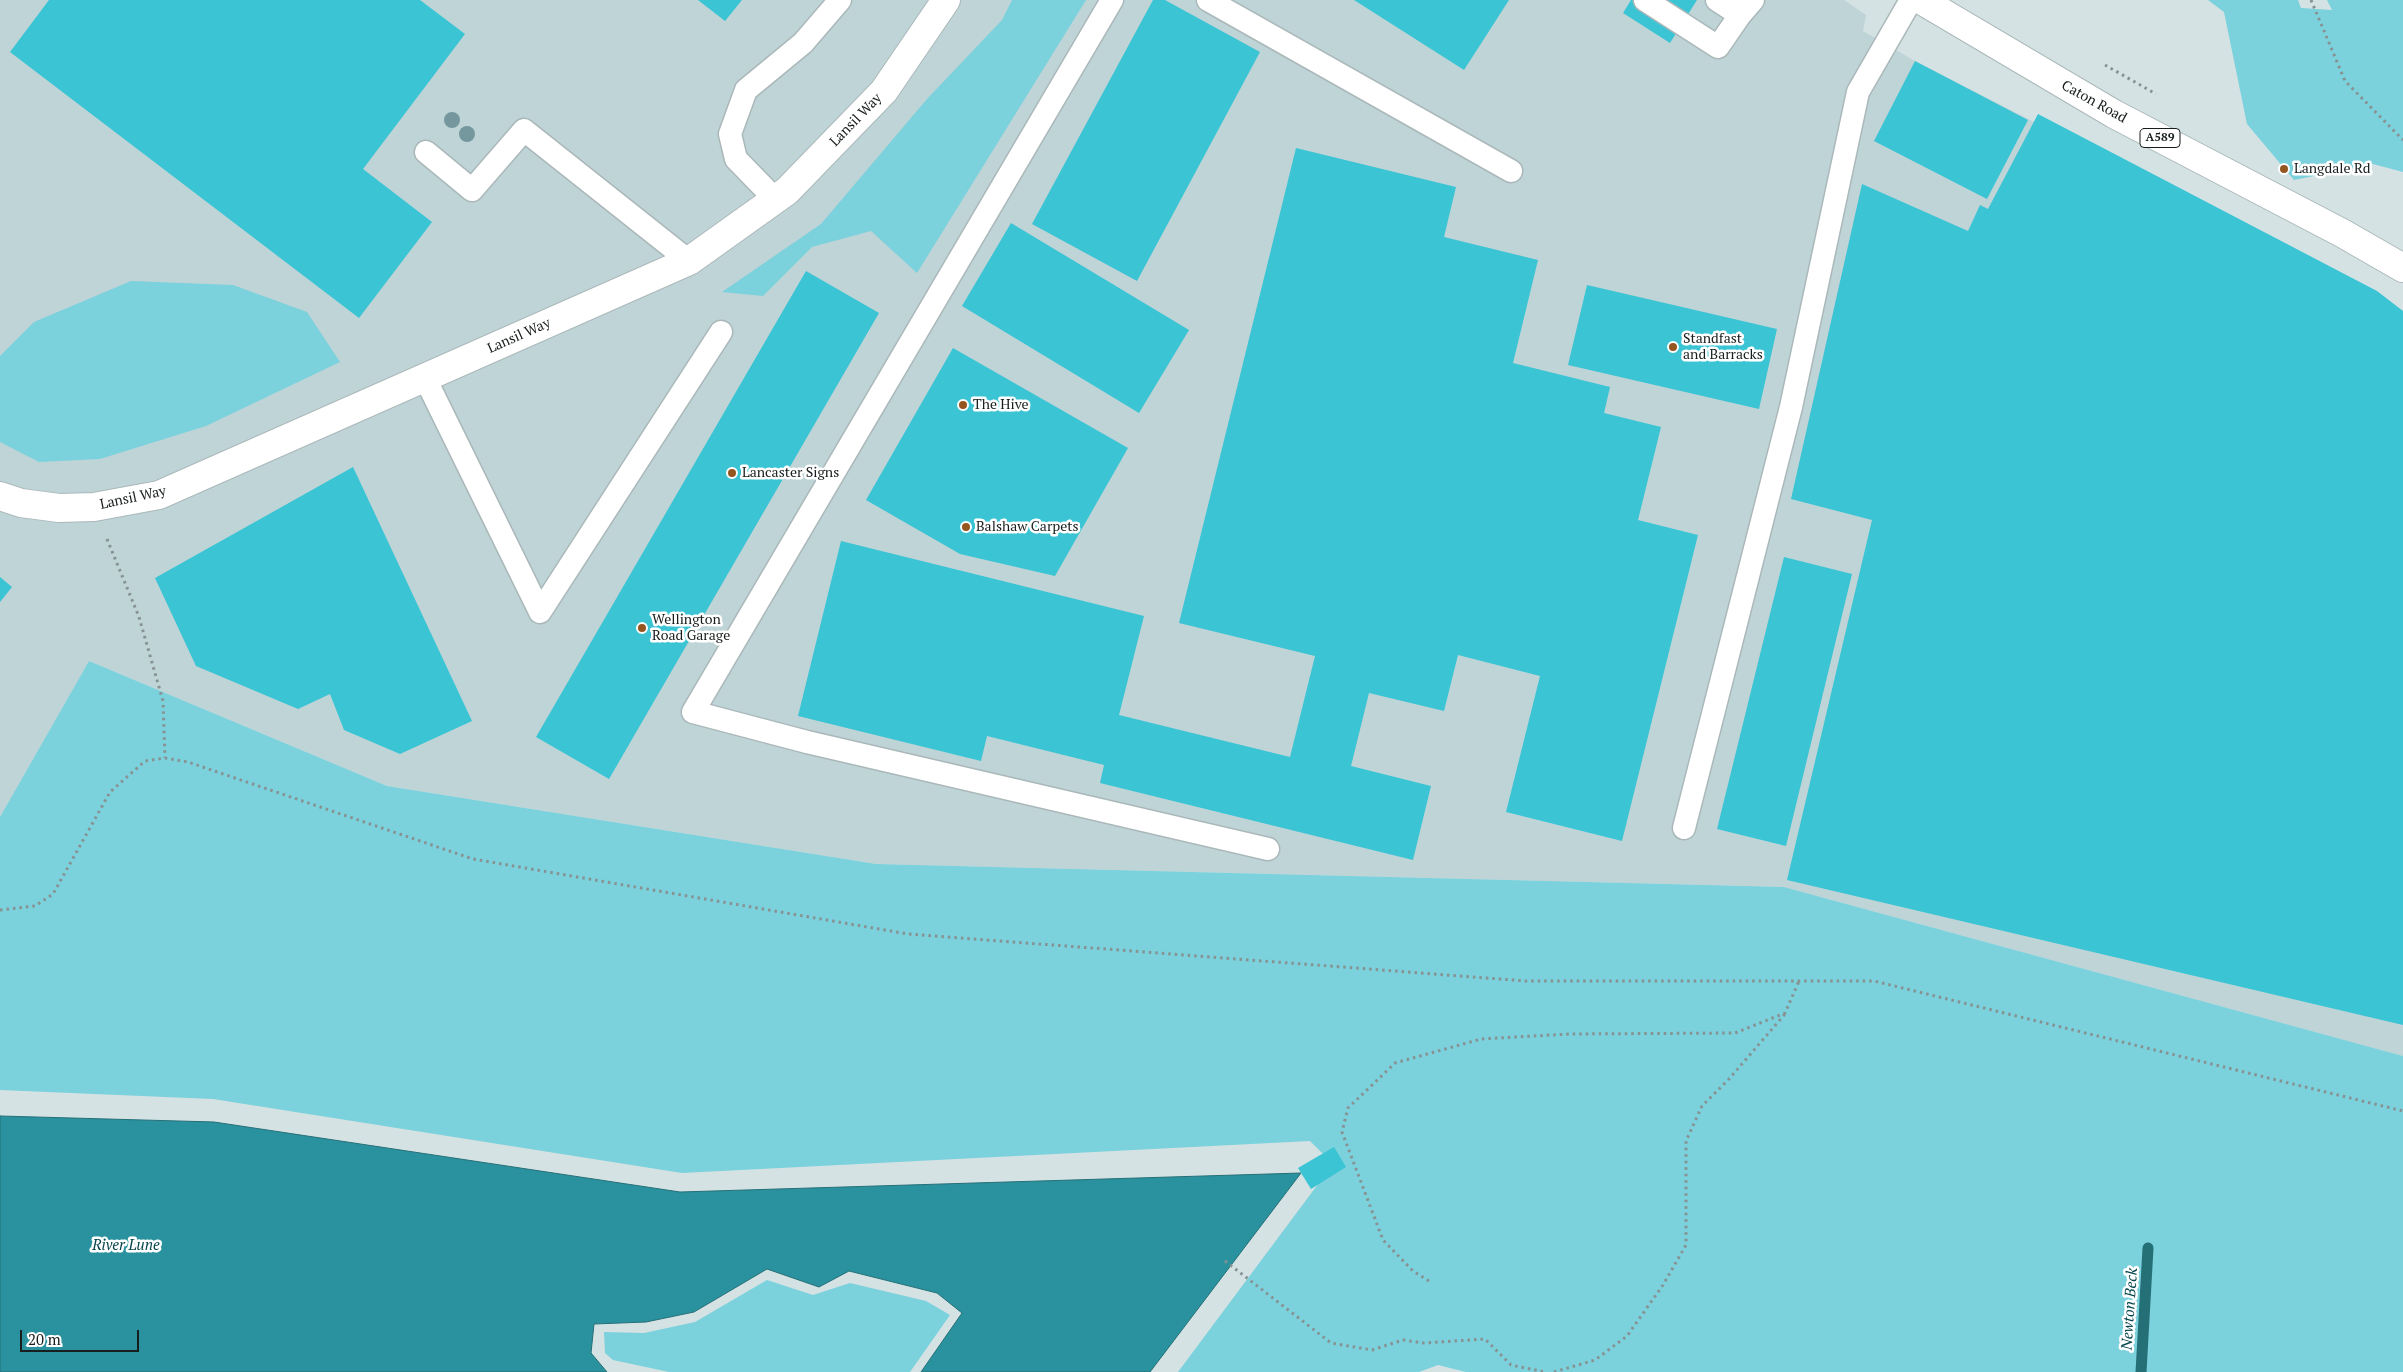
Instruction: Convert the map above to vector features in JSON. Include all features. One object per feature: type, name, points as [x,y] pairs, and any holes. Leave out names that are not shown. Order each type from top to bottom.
[{"type":"street","name":"Lansil Way","points":[[0,496],[21,503],[59,508],[94,507],[159,496],[689,261],[787,191],[884,92],[946,0]]},
{"type":"street","name":"Caton Road","points":[[1921,0],[2114,114],[2342,233],[2403,268]]},
{"type":"lane","points":[[776,199],[736,159],[730,134],[746,90],[803,43],[840,0]]},
{"type":"lane","points":[[1112,0],[693,712],[807,742],[1268,849]]},
{"type":"lane","points":[[1208,0],[1511,171]]},
{"type":"lane","points":[[1645,0],[1718,47],[1746,8],[1716,0]]},
{"type":"lane","points":[[1684,828],[1791,407],[1858,92],[1911,0]]},
{"type":"lane","points":[[426,152],[472,190],[524,130],[689,261]]},
{"type":"lane","points":[[425,378],[540,612],[721,332]]},
{"type":"path","points":[[2311,0],[2345,81],[2403,140]]},
{"type":"path","points":[[94,507],[139,617],[163,701],[165,758]]},
{"type":"path","points":[[0,910],[35,906],[53,894],[110,792],[145,761],[165,758],[188,762],[473,859],[908,934],[1526,981],[1874,981],[2403,1111]]},
{"type":"path","points":[[1554,1372],[1595,1360],[1627,1336],[1663,1285],[1686,1245],[1686,1141],[1702,1106],[1729,1079],[1785,1014],[1799,981]]},
{"type":"path","points":[[1429,1281],[1413,1271],[1383,1240],[1342,1132],[1348,1108],[1395,1063],[1481,1039],[1569,1034],[1735,1033],[1785,1014]]},
{"type":"path","points":[[1225,1261],[1331,1344],[1372,1350],[1403,1340],[1424,1342],[1485,1339],[1511,1365],[1545,1372]]},
{"type":"shaded area","points":[[0,0],[1844,0],[1866,15],[1863,31],[1915,61],[2403,311],[2403,1056],[1784,887],[876,864],[387,786],[89,661],[0,817]]},
{"type":"shaded area","points":[[1012,0],[1086,0],[917,273],[871,231],[812,247],[763,296],[722,292],[821,224],[927,99],[1002,20]]},
{"type":"shaded area","points":[[2208,0],[2298,0],[2301,8],[2332,10],[2327,0],[2403,0],[2403,172],[2373,164],[2294,180],[2247,124],[2224,12]]},
{"type":"shaded area","points":[[131,281],[233,285],[307,312],[340,362],[206,426],[100,459],[39,462],[0,442],[0,356],[34,322]]},
{"type":"shaded area","points":[[89,661],[387,786],[876,864],[1784,887],[2403,1056],[2403,1372],[1466,1372],[1438,1365],[1419,1372],[1178,1372],[1333,1164],[1310,1141],[682,1173],[213,1099],[0,1090],[0,817]]},
{"type":"shaded area","points":[[767,1280],[813,1295],[850,1283],[926,1301],[950,1315],[910,1372],[669,1372],[613,1360],[605,1353],[604,1332],[644,1333],[695,1322]]},
{"type":"water","name":"River Lune","points":[[0,1116],[214,1122],[680,1192],[1301,1173],[1150,1372],[921,1372],[962,1313],[937,1293],[849,1271],[819,1287],[767,1269],[694,1312],[646,1322],[594,1324],[591,1353],[607,1372],[0,1372]]},
{"type":"building","points":[[49,0],[420,0],[465,34],[363,169],[432,222],[359,318],[10,52]]},
{"type":"building","points":[[698,0],[742,0],[725,21]]},
{"type":"building","points":[[1153,0],[1165,0],[1260,52],[1137,281],[1032,224]]},
{"type":"building","points":[[1354,0],[1509,0],[1464,70]]},
{"type":"building","points":[[1631,0],[1697,0],[1670,43],[1623,13]]},
{"type":"building","points":[[1915,61],[2028,120],[1987,199],[1874,141]]},
{"type":"building","points":[[2038,114],[2377,291],[2403,311],[2403,1025],[1787,880],[1872,520],[1791,499],[1862,184],[1968,231],[1980,205],[1988,209]]},
{"type":"building","points":[[1296,148],[1456,187],[1444,237],[1538,260],[1513,363],[1610,387],[1604,413],[1661,427],[1638,520],[1698,535],[1622,841],[1506,812],[1540,676],[1458,655],[1444,711],[1369,693],[1351,766],[1431,786],[1413,860],[1100,783],[1104,765],[987,736],[981,761],[798,716],[841,541],[1144,616],[1119,715],[1290,757],[1315,656],[1179,623]]},
{"type":"building","points":[[1011,223],[1189,330],[1139,413],[962,306]]},
{"type":"building","points":[[806,271],[879,313],[609,779],[536,737]]},
{"type":"building","name":"Standfast and Barracks","points":[[1587,285],[1777,329],[1759,409],[1568,365]]},
{"type":"building","points":[[953,348],[1128,448],[1055,576],[960,554],[866,500]]},
{"type":"building","points":[[353,467],[472,721],[400,754],[344,730],[330,694],[298,709],[196,666],[155,578]]},
{"type":"building","points":[[1784,557],[1852,574],[1786,846],[1717,829]]},
{"type":"building","points":[[0,577],[12,587],[0,602]]},
{"type":"building","points":[[1334,1147],[1346,1167],[1311,1189],[1298,1168]]},
{"type":"waterway","name":"Newton Beck","points":[[2141,1372],[2148,1248]]},
{"type":"place","name":"Langdale Rd","points":[[2284,169]]},
{"type":"place","name":"Standfast and Barracks","points":[[1673,347]]},
{"type":"place","name":"The Hive","points":[[963,405]]},
{"type":"place","name":"Lancaster Signs","points":[[732,473]]},
{"type":"place","name":"Balshaw Carpets","points":[[966,527]]},
{"type":"place","name":"Wellington Road Garage","points":[[642,628]]}]
